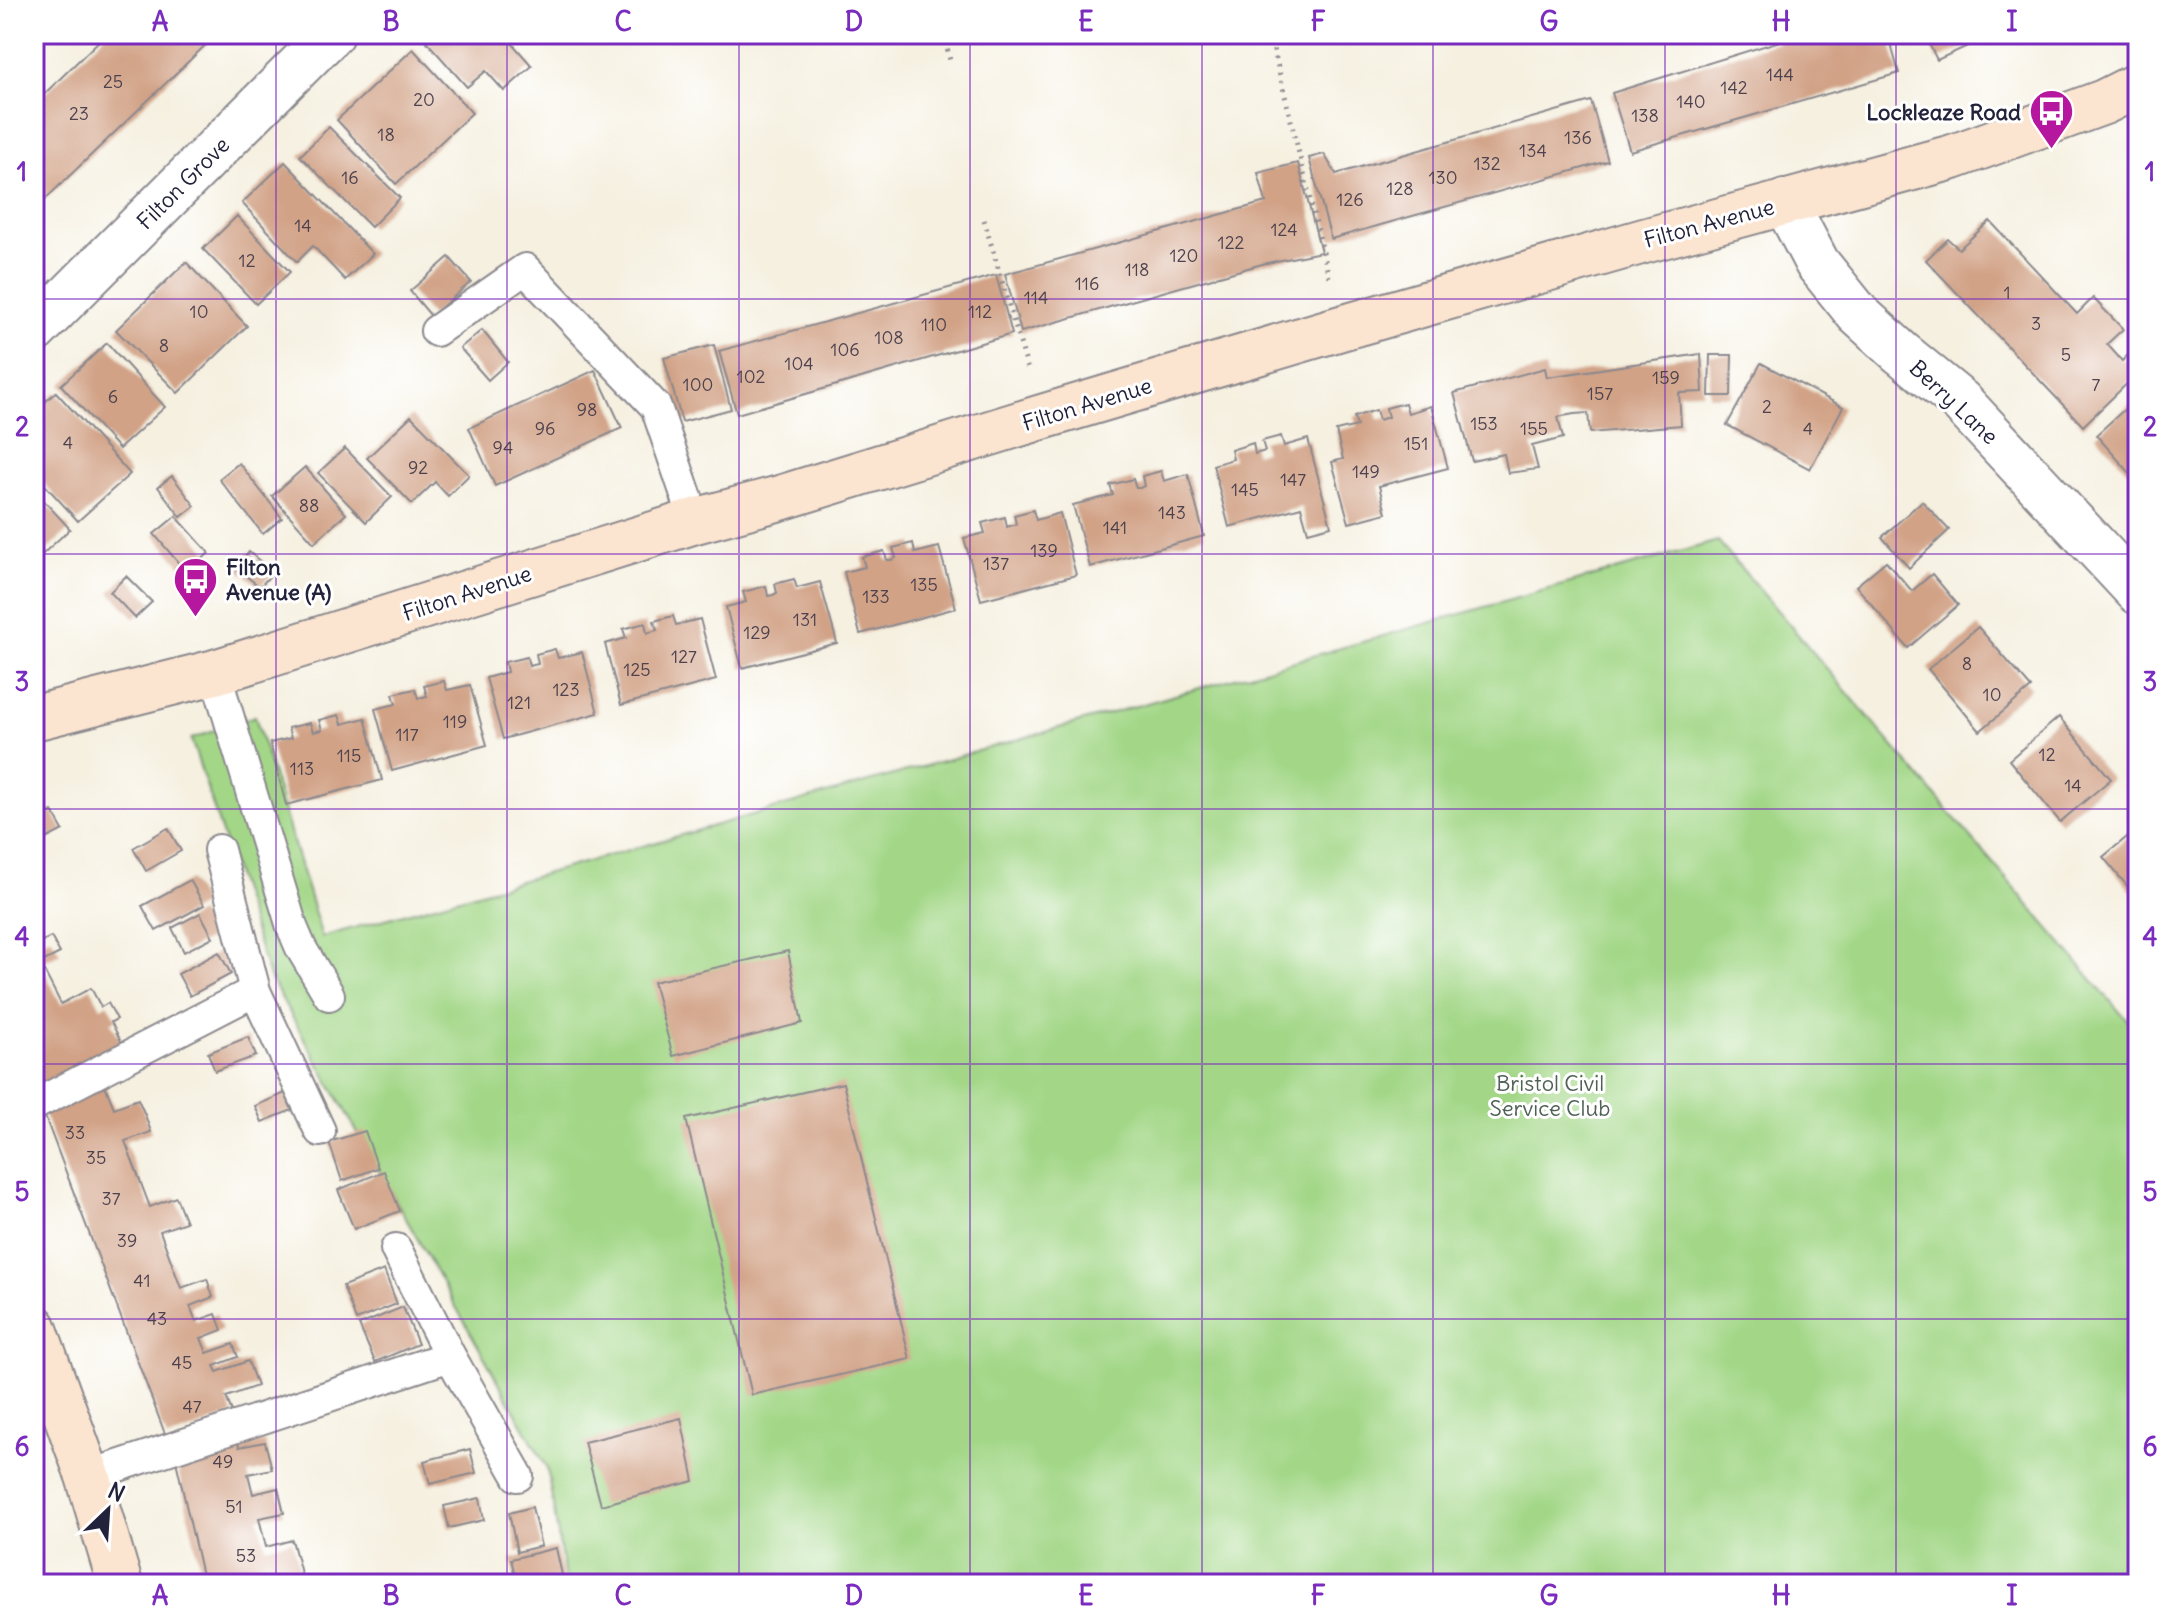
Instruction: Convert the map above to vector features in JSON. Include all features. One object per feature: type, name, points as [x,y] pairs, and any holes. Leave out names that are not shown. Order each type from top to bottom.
[{"type":"street","name":"Filton Grove","points":[[34,331],[331,34]]},
{"type":"street","name":"Filton Avenue","points":[[34,718],[215,672],[695,521],[1341,328],[1953,157],[2104,102],[2138,85]]},
{"type":"street","name":"Berry Lane","points":[[1785,202],[1817,263],[1858,314],[1960,401],[2138,592]]},
{"type":"street","points":[[34,1327],[88,1476],[120,1584]]},
{"type":"lane","points":[[436,331],[525,269],[656,407],[695,521]]},
{"type":"lane","points":[[215,672],[292,927],[329,995]]},
{"type":"lane","points":[[219,850],[255,991],[320,1131]]},
{"type":"lane","points":[[34,1105],[255,991]]},
{"type":"lane","points":[[396,1249],[450,1356],[518,1476]]},
{"type":"lane","points":[[88,1476],[450,1356]]},
{"type":"path","points":[[944,34],[951,65]]},
{"type":"path","points":[[1270,34],[1341,328]]},
{"type":"path","points":[[984,220],[1042,417]]},
{"type":"green space","name":"Bristol Civil Service Club","points":[[1718,541],[2138,1033],[2138,1584],[566,1584],[547,1468],[269,976],[191,739],[255,716],[322,937]]},
{"type":"building","points":[[106,34],[217,34],[34,210],[34,104]]},
{"type":"building","points":[[420,34],[504,34],[532,66],[504,91],[486,71],[467,87]]},
{"type":"building","points":[[1803,34],[1888,34],[1899,73],[1630,151],[1612,93]]},
{"type":"building","points":[[1924,34],[1994,34],[1937,60]]},
{"type":"building","points":[[413,49],[472,113],[396,184],[337,120]]},
{"type":"building","points":[[1591,101],[1608,161],[1331,239],[1309,158],[1324,154],[1336,174]]},
{"type":"building","points":[[329,127],[400,198],[371,227],[300,156]]},
{"type":"building","points":[[285,162],[373,254],[345,280],[313,246],[297,262],[242,203]]},
{"type":"building","points":[[1298,163],[1321,252],[1262,264],[1021,332],[1005,274],[1266,202],[1258,173]]},
{"type":"building","points":[[237,216],[290,272],[256,304],[203,249]]},
{"type":"building","points":[[1990,221],[2077,314],[2093,298],[2123,329],[2107,344],[2122,361],[2138,345],[2138,373],[2083,426],[1926,260],[1948,239],[1959,249]]},
{"type":"building","points":[[449,257],[471,282],[431,316],[410,291]]},
{"type":"building","points":[[186,262],[247,326],[178,393],[116,330]]},
{"type":"building","points":[[996,275],[1012,334],[737,414],[719,351]]},
{"type":"building","points":[[482,330],[508,362],[488,380],[460,348]]},
{"type":"building","points":[[107,343],[165,407],[119,449],[61,385]]},
{"type":"building","points":[[714,345],[731,409],[682,422],[664,358]]},
{"type":"building","points":[[1701,354],[1703,392],[1679,393],[1681,425],[1590,433],[1588,413],[1574,414],[1558,417],[1563,438],[1532,446],[1538,469],[1508,473],[1504,454],[1472,461],[1454,393],[1545,368],[1547,377]]},
{"type":"building","points":[[1710,355],[1732,355],[1731,396],[1709,396]]},
{"type":"building","points":[[1761,363],[1843,407],[1810,469],[1727,425]]},
{"type":"building","points":[[595,370],[622,428],[495,486],[469,428]]},
{"type":"building","points":[[56,392],[130,474],[78,521],[34,473],[34,412]]},
{"type":"building","points":[[2138,397],[2138,482],[2096,435]]},
{"type":"building","points":[[1405,403],[1408,413],[1431,406],[1448,468],[1379,486],[1386,513],[1349,523],[1332,462],[1343,459],[1336,431],[1357,426],[1354,417],[1376,410],[1379,420],[1388,417],[1386,408]]},
{"type":"building","points":[[411,416],[469,475],[448,496],[435,482],[412,504],[367,458]]},
{"type":"building","points":[[1281,436],[1284,446],[1308,439],[1331,526],[1308,532],[1301,507],[1229,527],[1213,465],[1233,459],[1231,450],[1253,443],[1255,454],[1265,451],[1262,441]]},
{"type":"building","points":[[345,448],[392,497],[366,522],[318,473]]},
{"type":"building","points":[[239,463],[282,518],[263,534],[219,479]]},
{"type":"building","points":[[305,467],[346,514],[314,543],[272,496]]},
{"type":"building","points":[[1161,471],[1164,481],[1188,474],[1204,536],[1090,567],[1073,505],[1113,495],[1110,485],[1133,479],[1136,488],[1140,488],[1144,486],[1142,476]]},
{"type":"building","points":[[172,476],[195,506],[181,517],[158,487]]},
{"type":"building","points":[[34,490],[70,529],[34,562]]},
{"type":"building","points":[[1922,501],[1949,530],[1909,568],[1882,537]]},
{"type":"building","points":[[1033,510],[1036,520],[1060,513],[1076,575],[981,600],[964,538],[985,533],[982,523],[1005,517],[1007,527],[1016,524],[1014,515]]},
{"type":"building","points":[[176,516],[209,553],[187,573],[154,534]]},
{"type":"building","points":[[913,543],[915,553],[939,547],[956,608],[860,634],[844,572],[865,567],[862,557],[884,551],[887,560],[896,558],[893,548]]},
{"type":"building","points":[[249,552],[273,572],[260,587],[236,568]]},
{"type":"building","points":[[1886,561],[1912,591],[1932,574],[1958,605],[1908,648],[1856,586]]},
{"type":"building","points":[[126,576],[152,602],[135,618],[110,592]]},
{"type":"building","points":[[794,579],[797,588],[820,582],[837,643],[742,668],[726,607],[746,602],[743,592],[766,586],[768,596],[773,595],[777,593],[775,584]]},
{"type":"building","points":[[673,616],[676,625],[700,619],[716,680],[621,705],[605,644],[626,638],[623,629],[645,623],[647,633],[657,630],[654,621]]},
{"type":"building","points":[[1978,627],[2031,688],[1980,731],[1928,669]]},
{"type":"building","points":[[555,649],[558,658],[582,652],[598,713],[503,739],[486,678],[507,672],[505,662],[527,657],[529,666],[538,664],[536,654]]},
{"type":"building","points":[[444,681],[447,690],[470,685],[487,745],[392,771],[375,709],[396,704],[393,694],[415,689],[418,698],[427,696],[424,686]]},
{"type":"building","points":[[339,715],[342,724],[365,718],[382,780],[286,805],[270,743],[291,738],[288,728],[310,723],[313,732],[322,730],[319,720]]},
{"type":"building","points":[[2059,717],[2111,779],[2060,822],[2009,760]]},
{"type":"building","points":[[52,811],[63,830],[34,845],[34,821]]},
{"type":"building","points":[[168,828],[181,851],[146,871],[133,848]]},
{"type":"building","points":[[2138,828],[2138,899],[2103,857]]},
{"type":"building","points":[[190,880],[204,905],[156,931],[142,906]]},
{"type":"building","points":[[200,913],[213,937],[184,952],[172,928]]},
{"type":"building","points":[[51,937],[60,953],[40,963],[61,1004],[91,988],[101,1007],[108,1003],[117,1019],[111,1022],[122,1043],[34,1089],[34,945]]},
{"type":"building","points":[[788,951],[802,1023],[673,1056],[653,982]]},
{"type":"building","points":[[219,952],[231,974],[190,996],[178,974]]},
{"type":"building","points":[[248,1037],[256,1056],[215,1071],[208,1053]]},
{"type":"building","points":[[104,1083],[114,1108],[138,1099],[145,1115],[151,1132],[125,1141],[150,1207],[176,1197],[186,1222],[160,1231],[181,1288],[207,1279],[213,1297],[190,1306],[196,1321],[216,1314],[222,1330],[201,1338],[207,1353],[233,1344],[238,1357],[214,1366],[217,1372],[248,1361],[257,1386],[226,1397],[233,1414],[167,1439],[41,1106]]},
{"type":"building","points":[[843,1083],[910,1359],[752,1395],[686,1119]]},
{"type":"building","points":[[285,1093],[292,1110],[262,1122],[255,1106]]},
{"type":"building","points":[[365,1131],[378,1168],[342,1181],[329,1142]]},
{"type":"building","points":[[384,1171],[400,1211],[354,1229],[338,1190]]},
{"type":"building","points":[[384,1270],[397,1304],[356,1320],[343,1286]]},
{"type":"building","points":[[403,1307],[418,1344],[375,1362],[359,1325]]},
{"type":"building","points":[[681,1418],[694,1481],[601,1505],[584,1442]]},
{"type":"building","points":[[237,1438],[239,1447],[265,1442],[272,1469],[248,1474],[253,1494],[278,1488],[284,1513],[259,1518],[266,1547],[292,1540],[304,1584],[204,1584],[174,1452]]},
{"type":"building","points":[[470,1449],[476,1473],[430,1484],[424,1461]]},
{"type":"building","points":[[480,1498],[484,1520],[449,1528],[444,1506]]},
{"type":"building","points":[[532,1507],[541,1546],[517,1552],[509,1513]]},
{"type":"building","points":[[556,1548],[564,1584],[517,1584],[511,1559]]},
{"type":"place","name":"Lockleaze Road","points":[[2052,151]]},
{"type":"place","name":"Filton Avenue (A)","points":[[195,619]]}]
